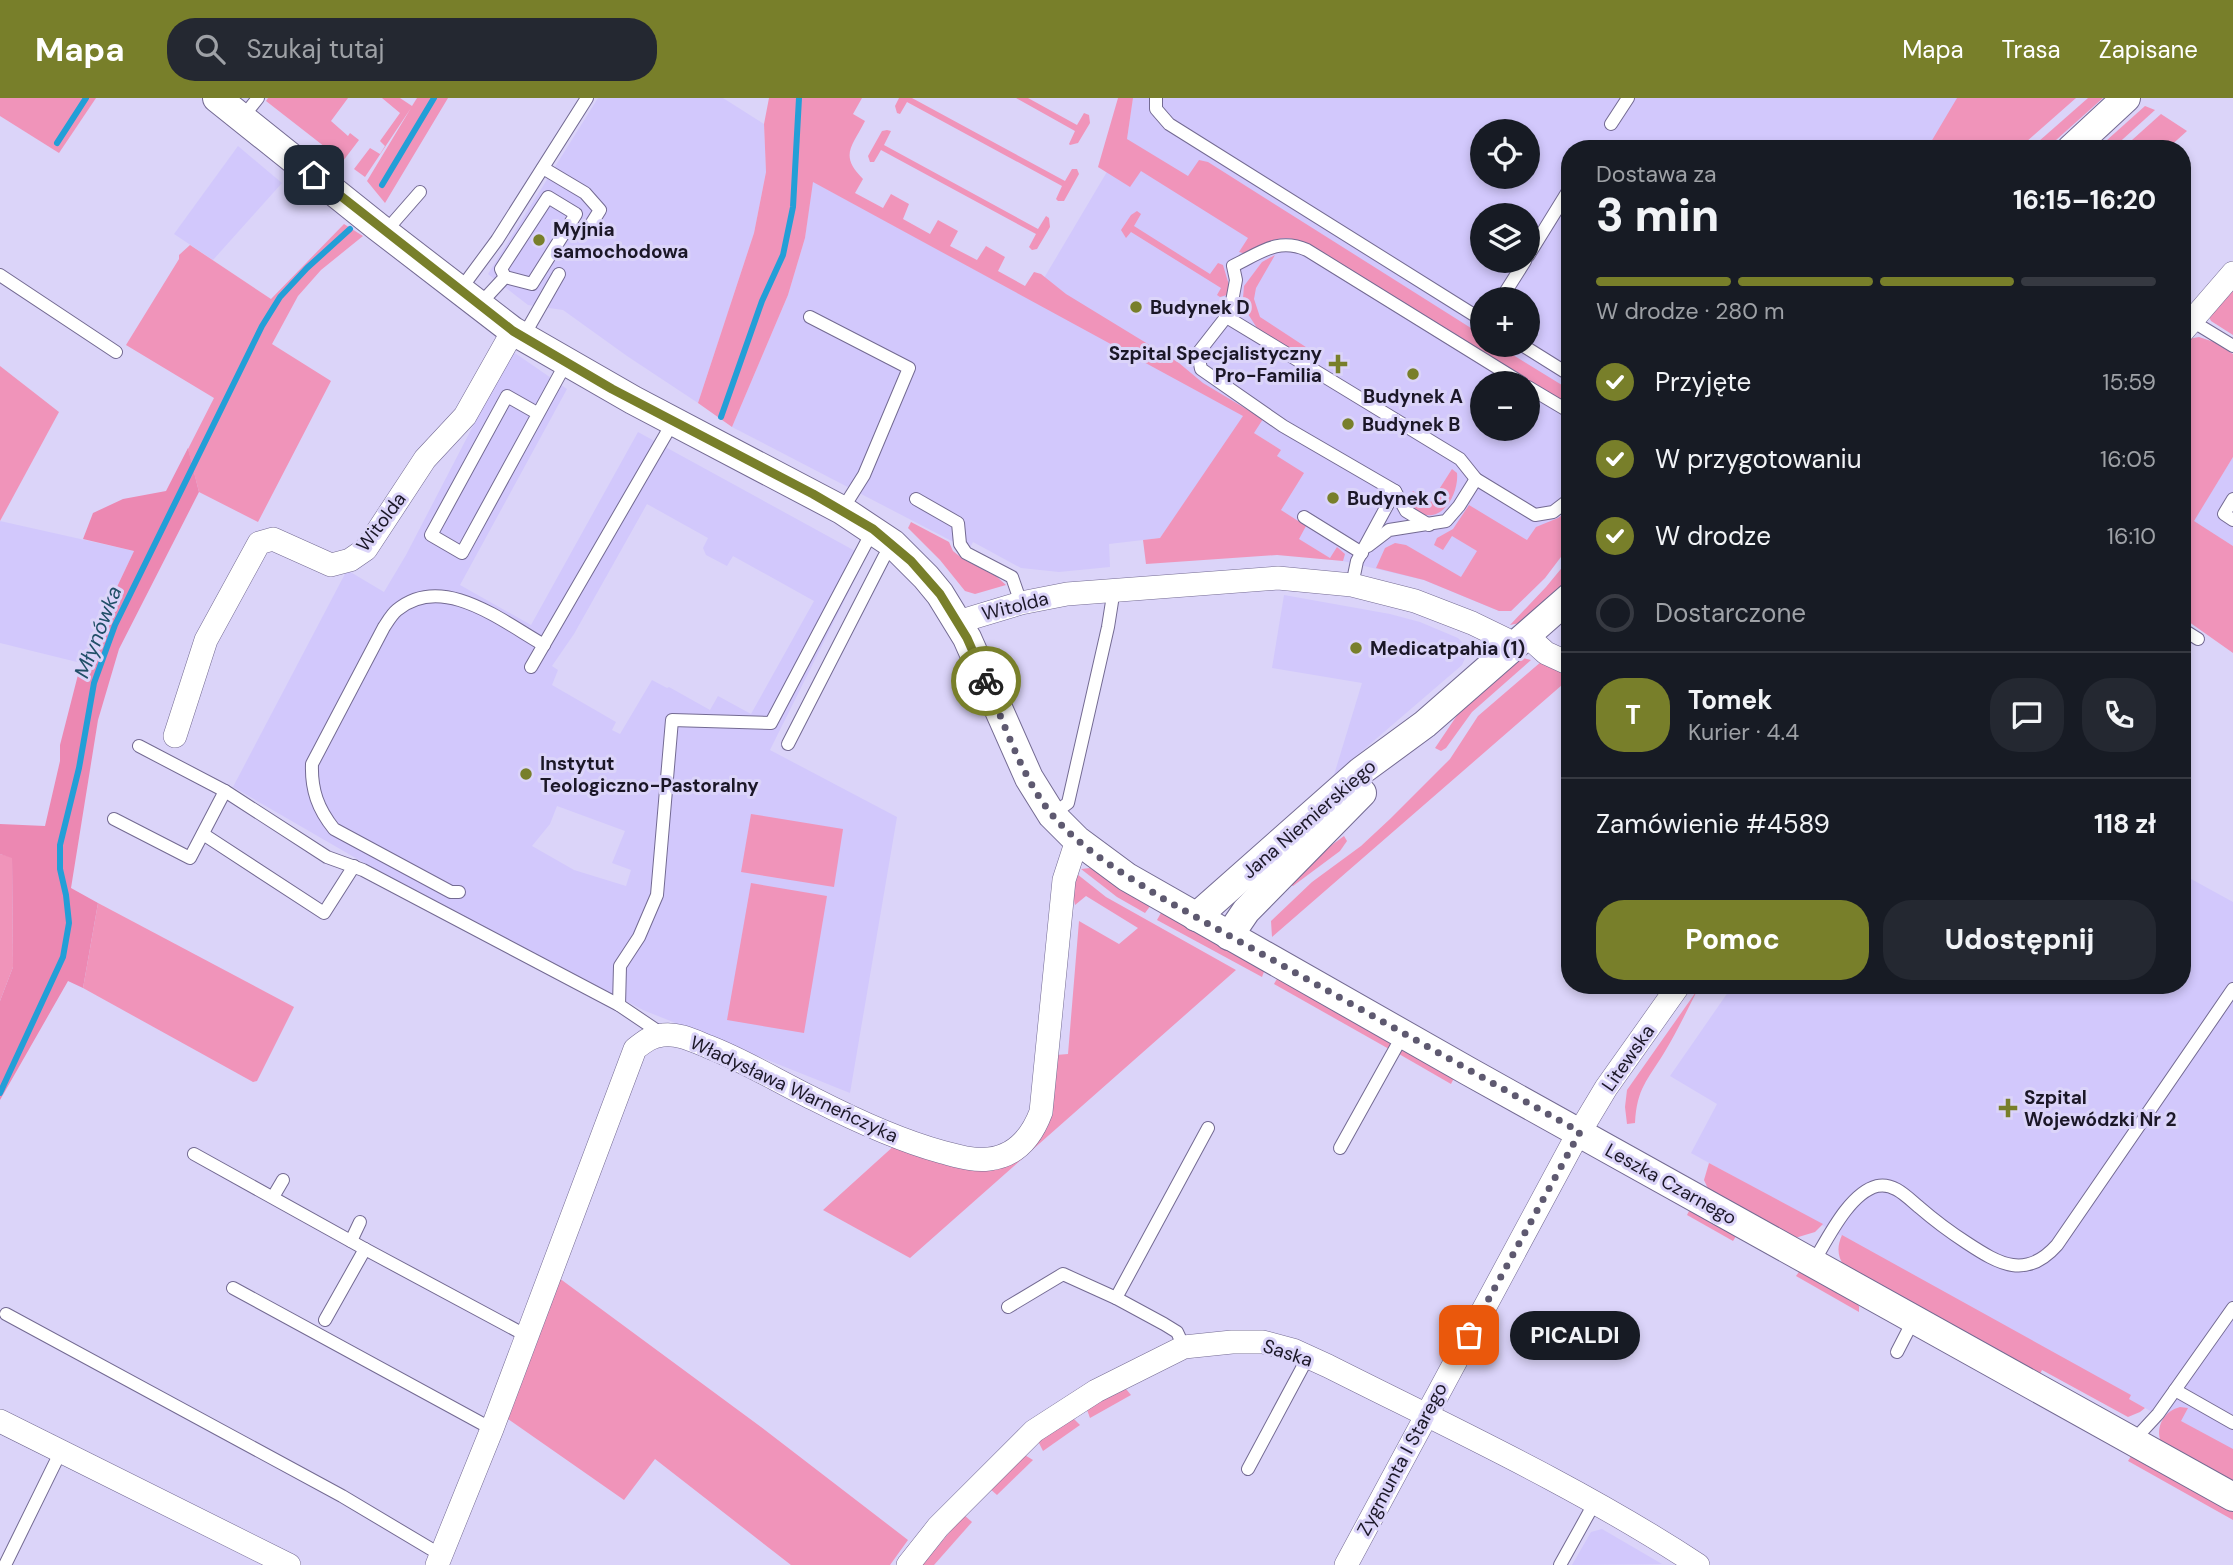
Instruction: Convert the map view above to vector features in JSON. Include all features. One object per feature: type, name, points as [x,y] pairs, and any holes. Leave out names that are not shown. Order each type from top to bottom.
[{"type":"street","name":"Witolda","points":[[216,98],[250,108],[385,232],[518,334],[673,422],[842,510],[883,537],[926,577],[958,622],[1021,603],[1067,594],[1263,578],[1306,579],[1352,585],[1415,601],[1561,660]]},
{"type":"street","points":[[2081,140],[2126,98]]},
{"type":"street","points":[[2191,321],[2233,273]]},
{"type":"street","name":"Witolda","points":[[175,736],[206,640],[259,543],[273,539],[331,565],[350,560],[366,549],[425,459],[466,416],[518,334]]},
{"type":"street","name":"Jana Niemierskiego","points":[[1196,917],[1361,771],[1425,724],[1561,605]]},
{"type":"street","name":"Leszka Czarnego","points":[[958,622],[1029,778],[1052,815],[1077,840],[1127,877],[2233,1497]]},
{"type":"street","name":"Jana Niemierskiego","points":[[1229,936],[1254,902],[1378,777],[1425,724]]},
{"type":"street","name":"Władysława Warneńczyka","points":[[662,1034],[678,1035],[736,1058],[813,1099],[912,1144],[968,1159],[987,1159],[1011,1152],[1024,1143],[1035,1130],[1041,1112],[1064,880],[1077,840]]},
{"type":"street","name":"Litewska","points":[[1580,1132],[1606,1088],[1673,994]]},
{"type":"street","points":[[439,1560],[492,1429],[627,1067],[635,1049],[648,1038],[662,1034]]},
{"type":"street","name":"Zygmunta I Starego","points":[[1346,1565],[1580,1132]]},
{"type":"street","name":"Saska","points":[[908,1565],[938,1527],[1034,1432],[1096,1391],[1184,1347],[1231,1342],[1263,1342],[1308,1357],[1595,1502],[1698,1565]]},
{"type":"street","points":[[0,1421],[289,1565]]},
{"type":"lane","points":[[470,298],[497,240],[587,98]]},
{"type":"lane","points":[[1156,98],[1156,109],[1169,124],[1470,312]]},
{"type":"lane","points":[[1611,124],[1628,98]]},
{"type":"lane","points":[[543,168],[585,193],[600,210],[590,226]]},
{"type":"lane","points":[[385,232],[420,192]]},
{"type":"lane","points":[[470,298],[505,277],[532,285],[576,214],[548,197],[501,268],[505,277]]},
{"type":"lane","points":[[1540,237],[1561,203]]},
{"type":"lane","points":[[1429,524],[1406,512],[1395,491],[1283,426],[1201,369],[1198,353],[1230,312],[1236,280],[1233,265],[1281,244],[1295,245],[1503,371]]},
{"type":"lane","points":[[518,334],[559,274]]},
{"type":"lane","points":[[0,275],[116,352]]},
{"type":"lane","points":[[1225,316],[1460,459],[1476,479],[1535,515],[1553,512],[1561,506]]},
{"type":"lane","points":[[810,317],[909,368],[864,475],[842,510]]},
{"type":"lane","points":[[2191,328],[2233,346]]},
{"type":"lane","points":[[1540,356],[1561,369]]},
{"type":"lane","points":[[537,413],[507,396],[431,535],[462,553],[566,363]]},
{"type":"lane","points":[[1540,394],[1561,407]]},
{"type":"lane","points":[[531,667],[673,422]]},
{"type":"lane","points":[[1362,553],[1373,541],[1390,530],[1446,521],[1476,479]]},
{"type":"lane","points":[[1352,585],[1355,568],[1395,491]]},
{"type":"lane","points":[[916,499],[958,523],[960,544],[966,553],[981,556],[1012,577],[1021,603]]},
{"type":"lane","points":[[2233,499],[2224,514],[2233,520]]},
{"type":"lane","points":[[1304,517],[1362,553]]},
{"type":"lane","points":[[788,744],[884,557],[883,537]]},
{"type":"lane","points":[[619,1005],[620,966],[639,937],[656,895],[673,720],[771,723],[883,537]]},
{"type":"lane","points":[[1052,815],[1068,803],[1108,627],[1114,589]]},
{"type":"lane","points":[[459,892],[451,892],[334,829],[316,800],[312,781],[313,764],[384,627],[396,611],[412,600],[446,595],[465,601],[544,645]]},
{"type":"lane","points":[[2191,635],[2198,639]]},
{"type":"lane","points":[[139,747],[225,791],[327,857],[354,866],[619,1005],[662,1034]]},
{"type":"lane","points":[[114,819],[190,859],[225,791]]},
{"type":"lane","points":[[203,834],[324,913],[354,866]]},
{"type":"lane","points":[[1813,1263],[1851,1204],[1870,1189],[1882,1185],[1897,1189],[1941,1225],[1992,1260],[2012,1265],[2042,1259],[2057,1245],[2227,1010],[2233,989]]},
{"type":"lane","points":[[1340,1148],[1404,1034]]},
{"type":"lane","points":[[1116,1298],[1208,1128]]},
{"type":"lane","points":[[194,1154],[527,1336]]},
{"type":"lane","points":[[273,1197],[282,1180]]},
{"type":"lane","points":[[351,1241],[360,1222]]},
{"type":"lane","points":[[325,1320],[365,1249]]},
{"type":"lane","points":[[1008,1307],[1063,1274],[1116,1298],[1177,1332],[1184,1347]]},
{"type":"lane","points":[[233,1288],[492,1429]]},
{"type":"lane","points":[[2133,1441],[2158,1415],[2233,1308]]},
{"type":"lane","points":[[6,1314],[342,1496],[439,1560]]},
{"type":"lane","points":[[1897,1352],[1914,1319]]},
{"type":"lane","points":[[1248,1469],[1308,1357]]},
{"type":"lane","points":[[2175,1390],[2233,1423]]},
{"type":"lane","points":[[5,1565],[61,1451]]},
{"type":"lane","points":[[1560,1565],[1595,1502]]},
{"type":"shaded area","points":[[0,98],[96,98],[59,153],[0,116]]},
{"type":"shaded area","points":[[268,98],[348,98],[331,121],[348,136],[350,133],[359,140],[343,161],[266,101]]},
{"type":"shaded area","points":[[382,98],[400,98],[412,106],[417,98],[448,98],[385,203],[367,181],[411,108],[365,177],[354,169],[370,148],[380,154],[385,146],[380,141],[400,113]]},
{"type":"shaded area","points":[[598,98],[723,98],[764,124],[766,172],[754,233],[698,403],[563,310],[528,305],[488,274]]},
{"type":"shaded area","points":[[769,98],[862,98],[853,114],[865,121],[850,151],[851,163],[863,179],[855,193],[883,208],[891,194],[909,204],[903,219],[930,234],[938,220],[958,231],[950,246],[977,260],[986,246],[1005,257],[998,271],[1025,286],[1034,272],[1041,274],[1066,294],[1179,363],[1203,383],[1263,419],[1254,433],[1281,450],[1277,456],[1304,473],[1281,510],[1306,526],[1299,539],[1330,558],[1337,547],[1345,554],[1343,561],[1277,555],[1146,564],[1143,540],[1160,538],[1243,416],[813,182],[805,238],[788,295],[732,427],[698,403],[754,233],[766,172],[764,124]]},
{"type":"shaded area","points":[[899,98],[912,98],[1065,181],[1072,169],[1077,169],[1079,174],[1064,201],[1058,201],[1056,199],[1062,186],[907,102],[900,114],[897,113],[895,106]]},
{"type":"shaded area","points":[[1016,98],[1028,98],[1077,125],[1084,113],[1089,115],[1090,123],[1078,143],[1070,145],[1075,131]]},
{"type":"shaded area","points":[[1118,98],[1133,98],[1127,139],[1188,176],[1199,160],[1208,162],[1470,327],[1470,344],[1308,244],[1283,238],[1246,254],[1239,252],[1248,238],[1141,171],[1130,187],[1098,167]]},
{"type":"shaded area","points":[[1133,98],[2041,98],[1994,140],[1561,140],[1561,557],[1545,578],[1511,611],[1499,611],[1424,580],[1330,558],[1298,539],[1281,510],[1277,456],[1281,450],[1254,433],[1244,417],[1160,538],[1109,544],[1110,567],[1059,572],[1021,568],[973,542],[969,550],[732,427],[788,295],[805,238],[812,181],[1031,300],[1127,138]]},
{"type":"shaded area","points":[[1957,98],[2076,98],[2028,140],[1932,140]]},
{"type":"shaded area","points":[[2088,98],[2103,98],[2056,140],[2040,140]]},
{"type":"shaded area","points":[[2145,106],[2155,110],[2122,140],[2107,140]]},
{"type":"shaded area","points":[[2161,114],[2187,131],[2177,140],[2132,140]]},
{"type":"shaded area","points":[[882,131],[891,131],[884,145],[1038,229],[1046,216],[1049,218],[1050,227],[1037,249],[1032,250],[1029,247],[1036,234],[881,150],[874,162],[870,162],[868,156]]},
{"type":"shaded area","points":[[238,146],[282,183],[213,260],[174,234]]},
{"type":"shaded area","points":[[1137,211],[1141,214],[1134,226],[1210,274],[1218,263],[1223,265],[1229,285],[1227,295],[1220,297],[1217,295],[1221,288],[1131,232],[1126,238],[1121,230]]},
{"type":"shaded area","points":[[344,224],[363,236],[321,270],[298,296],[272,344],[331,381],[258,522],[199,492],[188,449],[214,398],[126,345],[179,255],[190,245],[271,299]]},
{"type":"shaded area","points":[[1275,255],[1256,288],[1254,299],[1260,317],[1318,355],[1296,352],[1257,328],[1248,314],[1243,298],[1244,286],[1262,262]]},
{"type":"shaded area","points":[[2233,290],[2233,335],[2209,317]]},
{"type":"shaded area","points":[[2199,337],[2214,342],[2233,354],[2233,457],[2194,521],[2233,546],[2233,653],[2191,623],[2191,338]]},
{"type":"shaded area","name":"Instytut Teologiczno-Pastoralny","points":[[512,351],[567,389],[460,585],[531,625],[638,432],[866,557],[770,750],[897,817],[850,1093],[643,1010],[366,864],[233,787],[347,570],[384,592]],"holes":[[[647,504],[708,538],[703,548],[706,555],[727,566],[733,556],[814,601],[751,714],[718,696],[710,710],[652,680],[620,734],[612,730],[616,722],[552,685],[558,670],[552,666],[574,634]],[[557,806],[625,831],[612,863],[631,870],[626,886],[574,870],[532,846],[550,824]]]},
{"type":"shaded area","points":[[1491,357],[1516,357],[1539,371],[1513,371]]},
{"type":"shaded area","points":[[0,366],[59,412],[0,521]]},
{"type":"shaded area","points":[[1540,372],[1561,384],[1561,400],[1540,387]]},
{"type":"shaded area","points":[[188,448],[199,492],[119,649],[98,720],[71,888],[98,903],[83,988],[68,981],[0,1100],[0,1001],[13,967],[12,858],[0,854],[0,824],[45,826],[60,761],[60,745],[81,663],[134,551],[83,539],[93,513],[123,499],[166,491]]},
{"type":"shaded area","points":[[2233,457],[2233,546],[2193,521]]},
{"type":"shaded area","points":[[1452,469],[1457,473],[1456,487],[1445,508],[1432,515],[1408,508],[1406,502],[1413,491],[1431,502]]},
{"type":"shaded area","points":[[1469,505],[1527,540],[1536,527],[1561,516],[1561,557],[1545,578],[1511,611],[1499,611],[1424,580],[1376,568],[1385,548],[1395,543],[1406,545],[1461,577],[1477,551],[1452,536],[1443,550],[1434,545],[1437,538],[1453,529]]},
{"type":"shaded area","points":[[0,521],[134,551],[81,663],[0,643]]},
{"type":"shaded area","points":[[911,522],[949,542],[953,551],[963,559],[996,576],[1006,585],[975,594],[965,591],[940,560],[908,528]]},
{"type":"shaded area","points":[[1561,569],[1561,588],[1520,623],[1510,625]]},
{"type":"shaded area","points":[[1284,595],[1420,622],[1458,638],[1466,656],[1462,665],[1334,775],[1362,683],[1272,668]]},
{"type":"shaded area","points":[[1523,658],[1531,660],[1472,712],[1446,748],[1441,751],[1435,748],[1462,708],[1516,661]]},
{"type":"shaded area","points":[[1542,661],[1561,668],[1561,686],[1272,937],[1271,921],[1312,882],[1361,846],[1390,819],[1450,759],[1478,716]]},
{"type":"shaded area","points":[[751,814],[843,829],[834,887],[741,872]]},
{"type":"shaded area","points":[[1344,836],[1347,841],[1340,851],[1293,886],[1287,883],[1299,869]]},
{"type":"shaded area","points":[[0,854],[12,857],[13,967],[0,1001]]},
{"type":"shaded area","points":[[1090,868],[1151,905],[1145,913],[1117,897],[1081,869]]},
{"type":"shaded area","points":[[1077,874],[1106,897],[1236,970],[910,1258],[823,1210],[896,1144],[1019,1153],[1056,1055],[1068,1054],[1079,921],[1119,944],[1138,928],[1086,896],[1075,905],[1072,892]]},
{"type":"shaded area","name":"Szpital Wojewódzki Nr 2","points":[[2191,879],[2233,902],[2233,1457],[2129,1399],[2130,1395],[1691,1153],[1717,1104],[1670,1076],[1727,994],[2191,994]]},
{"type":"shaded area","points":[[751,883],[827,896],[804,1033],[727,1020]]},
{"type":"shaded area","points":[[98,903],[294,1007],[257,1081],[253,1082],[83,988]]},
{"type":"shaded area","points":[[1162,911],[1265,969],[1262,977],[1157,920]]},
{"type":"shaded area","points":[[1278,977],[1392,1040],[1389,1049],[1274,984]]},
{"type":"shaded area","points":[[1695,994],[1644,1085],[1638,1101],[1635,1123],[1627,1124],[1627,1090]]},
{"type":"shaded area","points":[[1403,1047],[1455,1076],[1451,1084],[1399,1054]]},
{"type":"shaded area","points":[[1709,1163],[1823,1224],[1815,1232],[1795,1238],[1710,1193],[1704,1180]]},
{"type":"shaded area","points":[[1691,1207],[1738,1233],[1733,1241],[1687,1215]]},
{"type":"shaded area","points":[[1842,1235],[2131,1395],[2129,1399],[2145,1408],[2128,1417],[2042,1370],[2039,1376],[1844,1266],[1839,1251]]},
{"type":"shaded area","points":[[1801,1269],[1850,1296],[1859,1306],[1859,1312],[1796,1276]]},
{"type":"shaded area","points":[[555,1275],[761,1427],[908,1540],[890,1565],[791,1565],[655,1459],[624,1500],[505,1417]]},
{"type":"shaded area","points":[[1126,1389],[1131,1395],[1090,1418],[1086,1407]]},
{"type":"shaded area","points":[[2180,1407],[2188,1408],[2181,1421],[2233,1449],[2233,1484],[2161,1442],[2159,1431],[2162,1420],[2169,1412]]},
{"type":"shaded area","points":[[1071,1416],[1080,1425],[1043,1451],[1038,1441]]},
{"type":"shaded area","points":[[2133,1453],[2233,1509],[2233,1520],[2128,1461]]},
{"type":"shaded area","points":[[1023,1454],[1033,1460],[997,1495],[989,1488]]},
{"type":"shaded area","points":[[964,1515],[972,1522],[934,1565],[922,1565]]},
{"type":"shaded area","points":[[1602,1529],[1662,1564],[1572,1565],[1591,1532]]},
{"type":"waterway","points":[[57,143],[86,98]]},
{"type":"waterway","name":"Młynówka","points":[[382,185],[434,98]]},
{"type":"waterway","points":[[721,417],[762,301],[783,255],[793,207],[799,98]]},
{"type":"waterway","name":"Młynówka","points":[[0,1093],[63,957],[69,923],[60,869],[60,845],[79,768],[94,683],[115,625],[262,326],[280,297],[350,229]]},
{"type":"way so far","points":[[986,681],[1038,796],[1064,828],[1103,860],[1162,898],[1580,1132],[1469,1335]]},
{"type":"place","name":"Myjnia samochodowa","points":[[539,240]]},
{"type":"place","name":"Budynek D","points":[[1136,307]]},
{"type":"place","name":"Szpital Specjalistyczny Pro-Familia","points":[[1338,364]]},
{"type":"place","name":"Budynek A","points":[[1413,374]]},
{"type":"place","name":"Budynek B","points":[[1348,424]]},
{"type":"place","name":"Budynek C","points":[[1333,498]]},
{"type":"place","name":"Medicatpahia (1)","points":[[1356,648]]},
{"type":"place","name":"Instytut Teologiczno-Pastoralny","points":[[526,774]]},
{"type":"place","name":"Szpital Wojewódzki Nr 2","points":[[2008,1108]]},
{"type":"place","name":"PICALDI","points":[[1469,1335]]},
{"type":"route","points":[[314,175],[513,331],[612,389],[842,510],[893,544],[940,594],[967,638],[986,681]]}]
